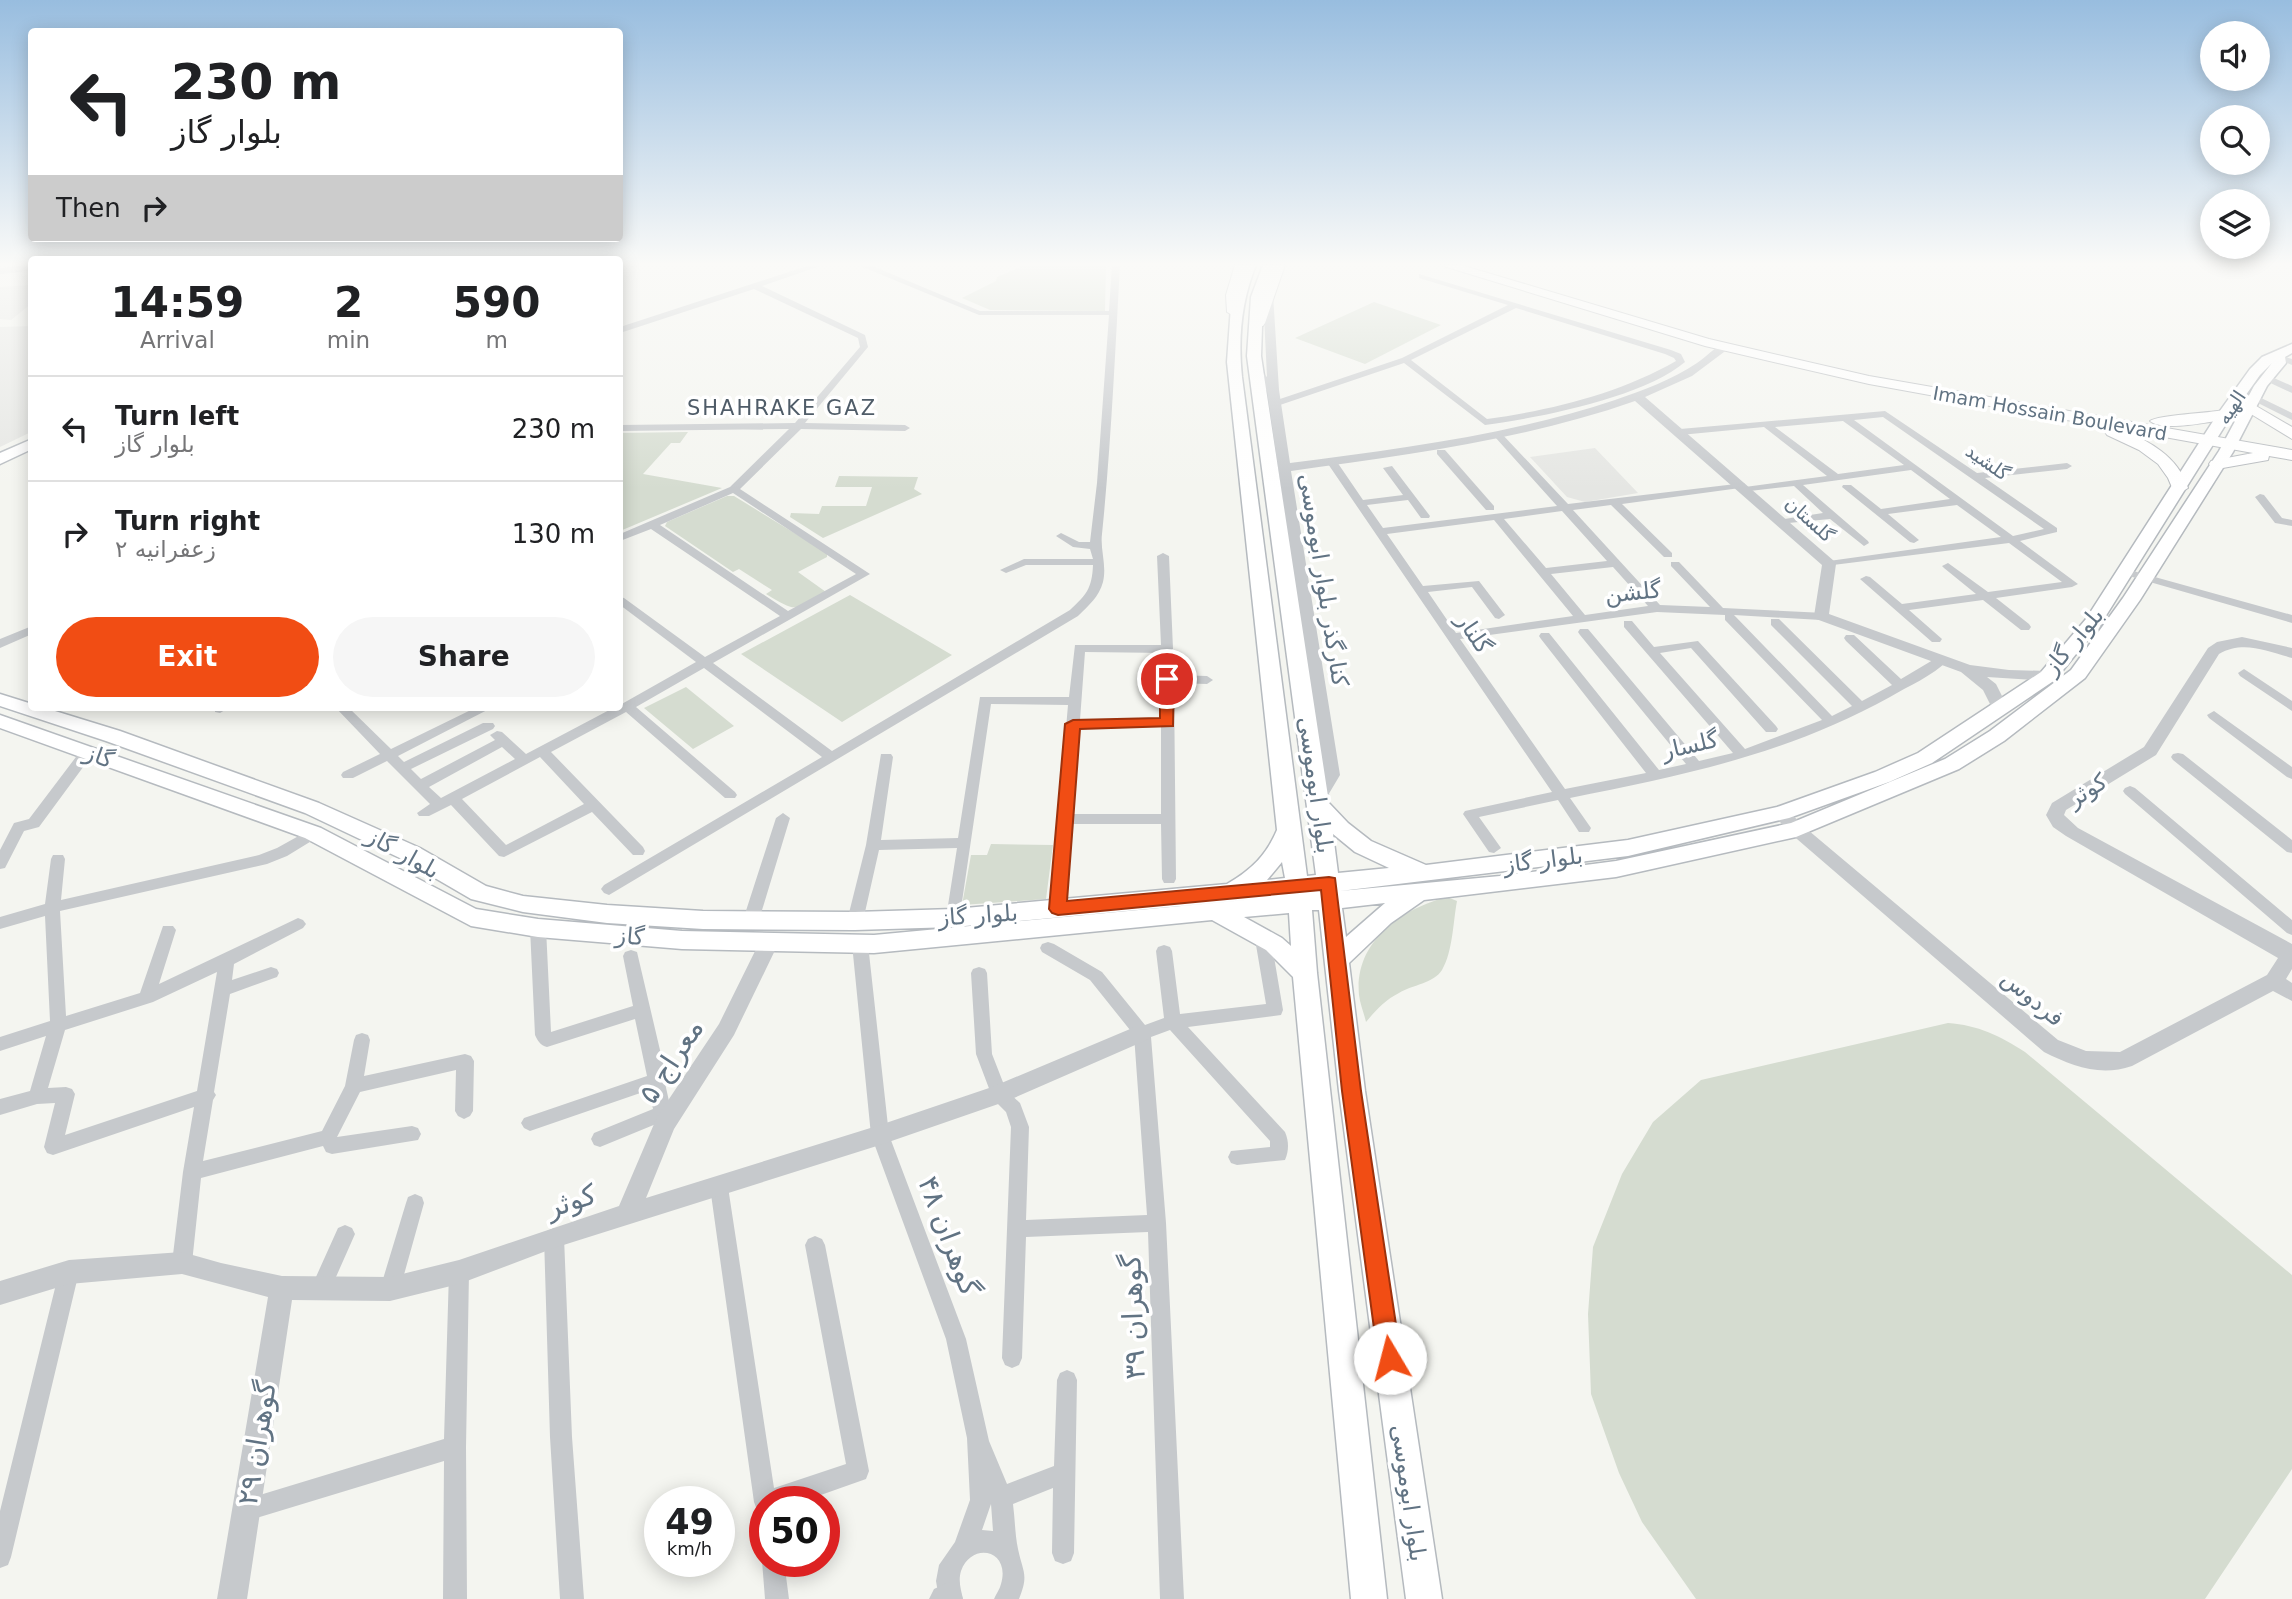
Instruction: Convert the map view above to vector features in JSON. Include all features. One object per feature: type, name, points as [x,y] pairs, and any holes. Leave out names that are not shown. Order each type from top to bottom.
[{"type":"main road","name":"بلوار ابوموسی","points":[[1232,340],[1289,830],[1299,895],[1369,1599]]},
{"type":"main road","name":"بلوار ابوموسی","points":[[1254,340],[1256,372],[1306,662],[1318,802],[1352,1091],[1423,1599]]},
{"type":"main road","name":"Imam Hossain Boulevard","points":[[1697,340],[1869,380],[2074,418],[2211,436]]},
{"type":"main road","name":"Imam Hossain Boulevard","points":[[1728,340],[1876,374],[2143,421],[2211,436]]},
{"type":"main road","name":"الهیه","points":[[2211,436],[2255,372],[2267,360],[2292,348]]},
{"type":"main road","name":"الهیه","points":[[2234,440],[2267,377],[2279,363],[2278,356]]},
{"type":"main road","points":[[2253,403],[2292,434]]},
{"type":"main road","points":[[2143,421],[2171,422],[2224,415]]},
{"type":"main road","points":[[2074,418],[2119,435],[2148,450],[2178,475],[2180,488]]},
{"type":"main road","points":[[2211,436],[2292,455]]},
{"type":"main road","name":"بلوار گاز","points":[[1299,895],[1427,882],[1616,869],[1796,829],[1952,764],[1997,736],[2078,674],[2136,575],[2180,488],[2211,436]]},
{"type":"main road","points":[[6,452],[28,438]]},
{"type":"main road","points":[[2234,440],[2292,445]]},
{"type":"main road","name":"بلوار گاز","points":[[1427,882],[1628,848],[1781,813],[1843,792],[1925,758],[2001,710],[2048,676],[2136,575],[2234,440]]},
{"type":"main road","points":[[6,452],[28,444]]},
{"type":"main road","points":[[2217,464],[2236,459],[2292,455]]},
{"type":"main road","name":"بلوار گاز","points":[[0,699],[28,708]]},
{"type":"main road","name":"بلوار گاز","points":[[37,711],[312,808],[412,854],[479,893],[523,904],[607,914],[703,920],[855,921],[954,918],[1054,928]]},
{"type":"main road","name":"گاز","points":[[0,721],[313,833],[471,917],[538,928],[682,940],[860,944],[1054,928],[1220,903],[1299,895]]},
{"type":"main road","points":[[88,752],[113,736]]},
{"type":"main road","points":[[1318,802],[1334,825],[1371,853],[1427,882],[1368,929],[1336,961]]},
{"type":"main road","points":[[1289,830],[1278,855],[1266,870],[1220,903],[1274,944],[1305,973]]},
{"type":"street","points":[[623,537],[734,489],[798,426],[864,347],[863,340]]},
{"type":"street","points":[[609,889],[1074,613],[1096,590],[1099,562],[1095,546],[1102,483],[1110,340]]},
{"type":"street","name":"کنارگذر بلوار ابوموسی","points":[[1271,340],[1293,579]]},
{"type":"street","points":[[1256,372],[1274,397],[1405,360],[1449,340]]},
{"type":"street","points":[[1405,360],[1485,422],[1517,418],[1614,392],[1681,362],[1678,356],[1628,340]]},
{"type":"street","points":[[1283,468],[1497,435],[1561,422],[1637,396],[1688,374],[1713,358],[1724,347]]},
{"type":"street","points":[[2278,356],[2292,362]]},
{"type":"street","points":[[2267,377],[2292,390]]},
{"type":"street","name":"گلستان","points":[[1637,396],[1829,564],[1821,616]]},
{"type":"street","points":[[2253,403],[2292,417]]},
{"type":"street","name":"گلشید","points":[[1680,432],[1880,413],[1890,416],[2053,530],[2012,539],[1829,564]]},
{"type":"street","points":[[1843,416],[2072,584],[1900,608]]},
{"type":"street","points":[[1766,424],[1836,478]]},
{"type":"street","points":[[623,428],[905,428]]},
{"type":"street","points":[[1497,435],[1657,608]]},
{"type":"street","points":[[1441,452],[1543,572],[1695,766]]},
{"type":"street","name":"گلنار","points":[[1331,461],[1584,828]]},
{"type":"street","points":[[1978,476],[2067,466]]},
{"type":"street","points":[[1380,532],[1493,513],[1567,509],[1914,467]]},
{"type":"street","points":[[1388,468],[1424,516]]},
{"type":"street","points":[[1799,487],[1864,543]]},
{"type":"street","points":[[1847,487],[1914,540]]},
{"type":"street","points":[[623,708],[864,574],[734,489]]},
{"type":"street","points":[[2260,496],[2279,521],[2292,523]]},
{"type":"street","points":[[1361,503],[1410,497]]},
{"type":"street","points":[[1879,512],[1959,501]]},
{"type":"street","points":[[1614,502],[1831,722]]},
{"type":"street","points":[[1782,522],[1832,515]]},
{"type":"street","points":[[651,524],[789,617]]},
{"type":"street","points":[[1060,536],[1077,545],[1095,546]]},
{"type":"street","points":[[1163,556],[1167,655],[1169,879]]},
{"type":"street","points":[[1006,570],[1024,562],[1099,562]]},
{"type":"street","points":[[1543,572],[1616,563]]},
{"type":"street","points":[[1948,566],[2025,627]]},
{"type":"street","points":[[2136,575],[2292,619]]},
{"type":"street","points":[[1866,579],[1936,639]]},
{"type":"street","points":[[1420,590],[1475,583],[1499,615]]},
{"type":"street","points":[[623,602],[831,757]]},
{"type":"street","name":"گلشن","points":[[1451,637],[1583,625],[1657,608],[1724,614],[1821,616]]},
{"type":"street","points":[[1821,616],[1967,669],[2009,676],[2048,676]]},
{"type":"street","points":[[1775,622],[1861,708]]},
{"type":"street","points":[[1628,624],[1742,755]]},
{"type":"street","points":[[0,635],[28,626]]},
{"type":"street","points":[[0,644],[28,626]]},
{"type":"street","points":[[1545,636],[1655,775]]},
{"type":"street","points":[[1850,638],[1901,686]]},
{"type":"street","name":"کوثر","points":[[2291,954],[2072,832],[2059,823],[2055,815],[2058,807],[2150,751],[2214,651],[2225,642],[2252,643],[2292,653]]},
{"type":"street","points":[[1651,651],[1695,644],[1771,729]]},
{"type":"street","points":[[1167,655],[1079,648],[1054,928],[1142,1033],[1174,1022],[1275,1010],[1264,945]]},
{"type":"street","name":"گلسار","points":[[1493,848],[1470,814],[1742,755],[1861,708],[1942,660]]},
{"type":"street","points":[[1967,669],[1990,687],[2001,710]]},
{"type":"street","points":[[2244,673],[2292,707]]},
{"type":"street","points":[[1167,679],[1207,680]]},
{"type":"street","points":[[954,918],[985,700],[1074,701]]},
{"type":"street","points":[[627,706],[730,795]]},
{"type":"street","points":[[345,711],[439,805]]},
{"type":"street","points":[[348,775],[472,711]]},
{"type":"street","points":[[477,711],[488,726],[524,760]]},
{"type":"street","points":[[424,813],[618,711]]},
{"type":"street","points":[[2214,715],[2292,774]]},
{"type":"street","points":[[1073,724],[1167,723]]},
{"type":"street","points":[[402,768],[488,726]]},
{"type":"street","points":[[420,786],[504,741]]},
{"type":"street","points":[[542,751],[638,852]]},
{"type":"street","points":[[0,864],[19,827],[34,822],[88,752]]},
{"type":"street","points":[[855,921],[873,845],[886,757]]},
{"type":"street","points":[[2178,757],[2292,848]]},
{"type":"street","points":[[2130,792],[2292,929]]},
{"type":"street","points":[[453,798],[504,852],[595,804]]},
{"type":"street","name":"فردوس","points":[[1781,813],[1796,829],[2051,1046],[2069,1055],[2093,1062],[2124,1060],[2274,981]]},
{"type":"street","points":[[751,920],[783,818]]},
{"type":"street","points":[[1065,819],[1168,819]]},
{"type":"street","points":[[0,923],[52,908],[262,860],[282,852],[313,833]]},
{"type":"street","points":[[873,845],[965,843]]},
{"type":"street","points":[[37,1097],[58,1025],[52,908],[58,859]]},
{"type":"street","points":[[0,1044],[147,997],[227,961],[298,924]]},
{"type":"street","points":[[538,928],[542,1035],[547,1040],[643,1010]]},
{"type":"street","points":[[147,997],[168,930]]},
{"type":"street","name":"معراج ۵","points":[[627,1214],[663,1118],[727,1029],[769,942]]},
{"type":"street","name":"گوهران ۴۸","points":[[860,944],[880,1135],[956,1339],[978,1438],[981,1500],[965,1546],[953,1560],[947,1578],[948,1598]]},
{"type":"street","points":[[1164,951],[1174,1022],[1279,1138],[1279,1154],[1237,1157]]},
{"type":"street","points":[[2291,954],[2274,981],[2292,993]]},
{"type":"street","points":[[600,1139],[663,1118],[658,1080],[631,956]]},
{"type":"street","points":[[182,1262],[192,1172],[207,1095],[227,961]]},
{"type":"street","points":[[979,973],[984,1054],[999,1094],[1014,1108],[1020,1127],[1012,1359]]},
{"type":"street","points":[[224,989],[271,974]]},
{"type":"street","name":"کوثر","points":[[0,1293],[69,1272],[182,1262],[222,1275],[282,1288],[390,1289],[459,1272],[554,1237],[880,1135],[999,1094],[1142,1033]]},
{"type":"street","name":"گوهران ۳۹","points":[[1142,1033],[1157,1223],[1172,1599]]},
{"type":"street","points":[[192,1172],[328,1137],[354,1086],[362,1040]]},
{"type":"street","points":[[354,1086],[465,1061],[464,1111]]},
{"type":"street","points":[[530,1123],[658,1080]]},
{"type":"street","points":[[0,1107],[37,1097],[66,1094],[53,1147],[207,1095]]},
{"type":"street","points":[[328,1137],[332,1146],[412,1134]]},
{"type":"street","points":[[719,1187],[764,1486]]},
{"type":"street","points":[[390,1289],[415,1203]]},
{"type":"street","points":[[1016,1229],[1157,1223]]},
{"type":"street","points":[[321,1288],[345,1234]]},
{"type":"street","points":[[554,1237],[561,1437],[572,1599]]},
{"type":"street","points":[[813,1486],[858,1471],[816,1245]]},
{"type":"street","points":[[0,1557],[69,1272]]},
{"type":"street","points":[[455,1599],[459,1272]]},
{"type":"street","name":"گوهران ۲۹","points":[[232,1599],[282,1288]]},
{"type":"street","points":[[1063,1553],[1067,1380]]},
{"type":"street","points":[[978,1438],[1001,1497],[1007,1553],[1014,1571],[1009,1597]]},
{"type":"street","points":[[247,1510],[455,1447]]},
{"type":"street","points":[[1001,1497],[1065,1473]]},
{"type":"street","points":[[965,1546],[976,1541],[988,1541],[999,1544],[1007,1553]]},
{"type":"street","points":[[775,1577],[778,1599]]},
{"type":"shaded area","points":[[0,340],[28,340],[28,433],[0,447]]},
{"type":"shaded area","points":[[1299,340],[1413,340],[1365,364]]},
{"type":"shaded area","points":[[688,432],[680,443],[671,443],[643,474],[722,488],[623,530],[623,433]]},
{"type":"shaded area","points":[[1595,448],[1638,493],[1585,502],[1567,497],[1530,457]]},
{"type":"shaded area","points":[[839,476],[918,477],[914,489],[922,494],[823,538],[790,517],[791,513],[819,514],[822,506],[866,506],[872,487],[835,487]]},
{"type":"shaded area","points":[[727,496],[734,496],[827,553],[827,557],[798,572],[826,592],[801,606],[785,605],[766,594],[772,590],[739,569],[733,572],[665,526],[667,522]]},
{"type":"shaded area","points":[[850,595],[952,655],[842,722],[741,654]]},
{"type":"shaded area","points":[[686,687],[734,726],[693,749],[644,708]]},
{"type":"shaded area","points":[[991,844],[1053,845],[1046,899],[962,905],[971,855],[987,855]]},
{"type":"shaded area","points":[[1447,897],[1457,901],[1451,945],[1442,970],[1434,978],[1389,999],[1366,1022],[1359,995],[1359,976],[1364,959],[1373,944],[1398,919],[1430,902]]},
{"type":"shaded area","points":[[1948,1023],[1988,1032],[2025,1052],[2292,1275],[2292,1469],[2205,1599],[1696,1599],[1642,1522],[1619,1473],[1591,1394],[1588,1314],[1593,1247],[1622,1174],[1653,1122],[1701,1080]]},
{"type":"district","name":"SHAHRAKE GAZ","points":[[782,408]]},
{"type":"route","points":[[1167,679],[1167,723],[1073,724],[1058,909],[1329,883],[1352,1091],[1390,1358]]}]
